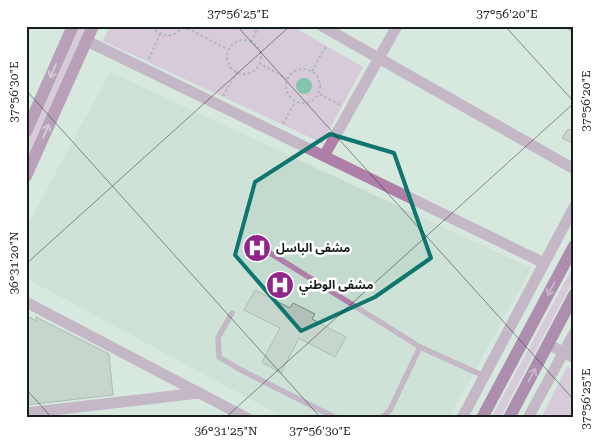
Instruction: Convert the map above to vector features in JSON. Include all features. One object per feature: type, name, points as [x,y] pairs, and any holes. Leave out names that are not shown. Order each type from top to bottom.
[{"type":"main road","points":[[26,132],[73,26]]},
{"type":"main road","points":[[26,176],[93,26]]},
{"type":"main road","points":[[482,418],[574,246]]},
{"type":"main road","points":[[509,418],[574,295]]},
{"type":"street","points":[[322,26],[574,168]]},
{"type":"street","points":[[324,156],[396,26]]},
{"type":"street","points":[[87,41],[544,263]]},
{"type":"street","points":[[462,418],[574,208]]},
{"type":"street","points":[[26,302],[247,418]]},
{"type":"street","points":[[528,418],[568,356],[574,333]]},
{"type":"street","points":[[548,344],[568,356]]},
{"type":"street","points":[[482,380],[496,391]]},
{"type":"street","points":[[26,413],[199,392]]},
{"type":"lane","points":[[267,251],[420,347],[482,380]]},
{"type":"lane","points":[[232,313],[218,338],[219,357],[336,418]]},
{"type":"lane","points":[[382,418],[390,410],[420,347]]},
{"type":"path","points":[[152,26],[160,34],[171,36],[177,33],[183,26],[228,50]]},
{"type":"path","points":[[250,42],[259,26]]},
{"type":"path","points":[[148,62],[160,34]]},
{"type":"path","points":[[242,40],[250,42],[257,46],[260,52],[259,63],[248,73],[237,72],[229,65],[227,60],[228,50],[236,42],[242,40]]},
{"type":"path","points":[[312,71],[326,46]]},
{"type":"path","points":[[259,63],[287,79]]},
{"type":"path","points":[[307,69],[312,71],[320,80],[319,94],[309,103],[295,102],[288,96],[286,90],[287,79],[295,71],[307,69]]},
{"type":"path","points":[[223,97],[237,72]]},
{"type":"path","points":[[319,94],[342,106]]},
{"type":"path","points":[[282,124],[295,102]]},
{"type":"highlighted area","points":[[330,134],[394,153],[431,258],[375,297],[301,331],[235,255],[255,182]]},
{"type":"shaded area","points":[[80,26],[86,26],[26,163],[26,147]]},
{"type":"shaded area","points":[[110,26],[292,26],[363,67],[322,143],[103,41]]},
{"type":"shaded area","name":"مشفى الباسل","points":[[110,72],[531,268],[449,418],[285,418],[26,278],[26,228]]},
{"type":"shaded area","points":[[301,78],[307,78],[312,83],[310,92],[301,94],[296,89],[296,83]]},
{"type":"shaded area","points":[[574,265],[574,279],[500,418],[491,418]]},
{"type":"shaded area","points":[[567,367],[574,370],[574,418],[541,418]]},
{"type":"building","points":[[574,129],[574,144],[562,138],[567,130]]},
{"type":"building","points":[[255,290],[290,308],[293,303],[315,314],[312,319],[346,337],[335,357],[299,338],[281,373],[262,362],[280,328],[244,310]]},
{"type":"building","points":[[26,315],[36,321],[36,317],[109,354],[113,395],[26,405]]},
{"type":"place","name":"مشفى الباسل","points":[[257,248]]},
{"type":"place","name":"مشفى الوطني","points":[[280,285]]}]
